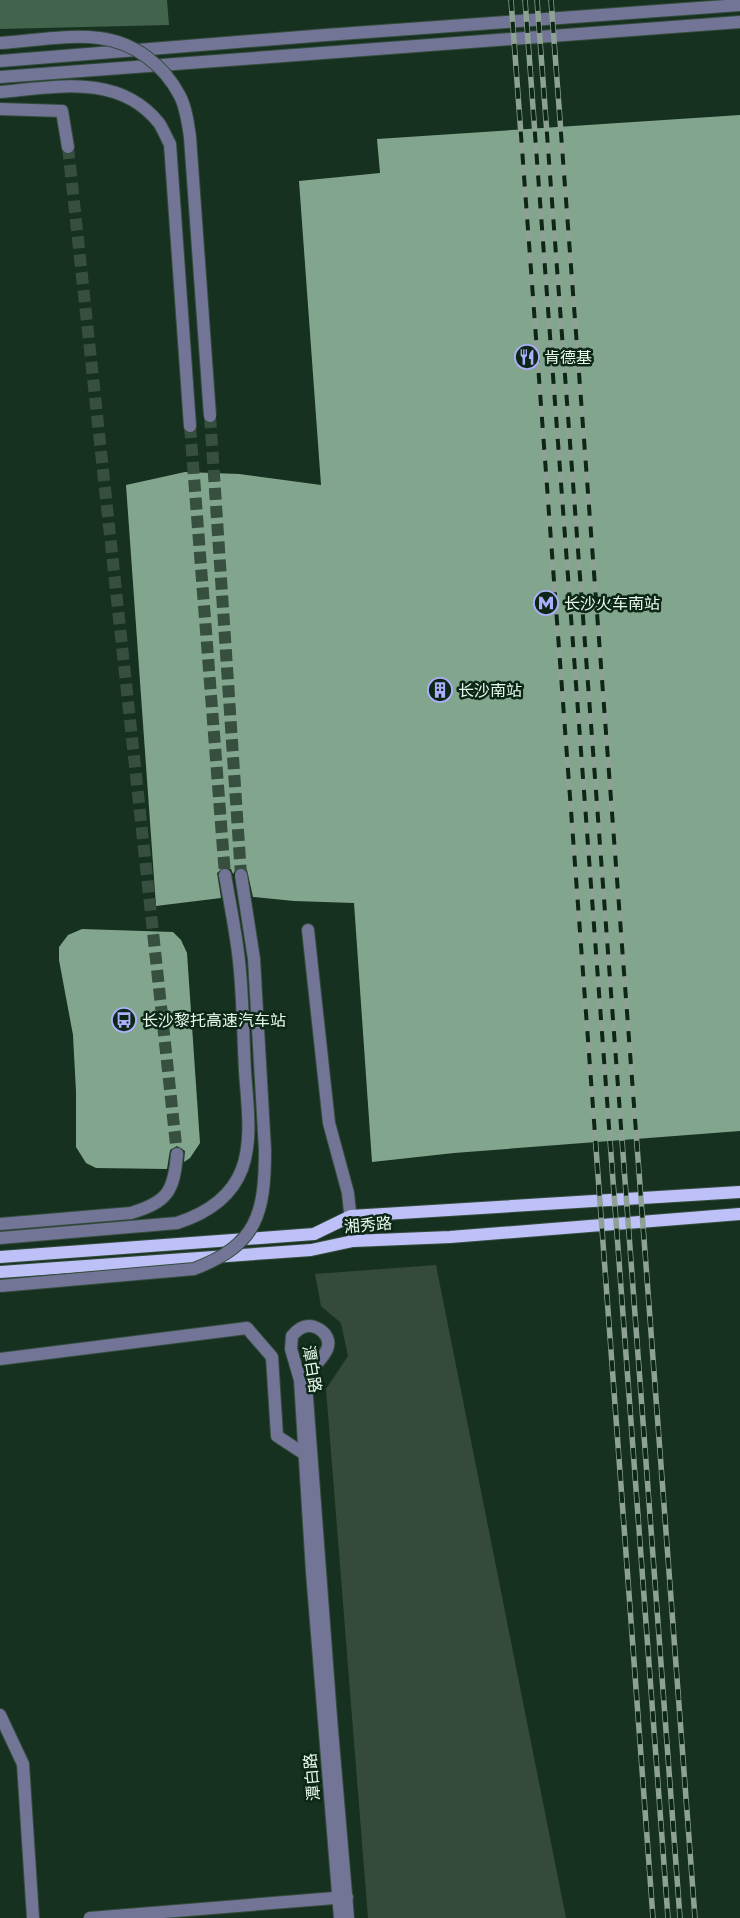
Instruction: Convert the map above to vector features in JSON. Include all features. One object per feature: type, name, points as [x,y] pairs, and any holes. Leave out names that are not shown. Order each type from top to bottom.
[{"type":"main road","points":[[0,1258],[314,1234],[351,1216],[740,1192]]},
{"type":"main road","name":"湘秀路","points":[[0,1272],[311,1250],[353,1241],[450,1237],[740,1214]]},
{"type":"street","points":[[0,61],[740,5]]},
{"type":"street","points":[[0,76],[740,22]]},
{"type":"street","points":[[0,43],[74,38],[99,38],[120,42],[140,52],[161,68],[181,97],[190,137],[210,416]]},
{"type":"street","points":[[0,92],[80,86],[105,88],[123,95],[147,110],[160,124],[170,144],[190,426]]},
{"type":"street","points":[[0,109],[62,111],[68,147]]},
{"type":"street","points":[[0,1238],[177,1223],[195,1217],[211,1208],[233,1185],[241,1170],[246,1154],[248,1118],[239,961],[225,875]]},
{"type":"street","points":[[0,1286],[194,1269],[217,1260],[227,1253],[244,1239],[255,1221],[263,1202],[265,1150],[254,959],[241,875]]},
{"type":"street","points":[[308,930],[330,1123],[348,1193],[353,1241]]},
{"type":"street","points":[[0,1224],[122,1214],[150,1207],[162,1200],[171,1187],[176,1173],[177,1154]]},
{"type":"street","name":"潭白路","points":[[307,1456],[307,1379],[328,1348],[326,1335],[322,1331],[309,1326],[303,1327],[296,1332],[291,1342],[291,1349],[300,1380],[343,1897],[348,1918]]},
{"type":"street","points":[[0,1359],[247,1328],[272,1357],[277,1436],[307,1456]]},
{"type":"street","points":[[0,1715],[23,1764],[33,1918]]},
{"type":"street","points":[[90,1918],[343,1897]]},
{"type":"street","name":"潭白路","points":[[340,1918],[343,1897]]},
{"type":"green space","points":[[0,0],[167,0],[169,25],[0,29]]},
{"type":"green space","points":[[436,1265],[566,1918],[368,1918],[326,1389],[348,1356],[341,1323],[321,1306],[315,1274]]},
{"type":"building","name":"长沙南站","points":[[740,115],[740,1131],[454,1153],[372,1162],[354,903],[294,901],[253,897],[247,870],[239,867],[233,874],[231,869],[224,867],[217,873],[221,898],[156,906],[126,485],[185,472],[239,474],[321,485],[299,181],[380,173],[377,139]]},
{"type":"building","points":[[82,929],[173,932],[181,940],[187,953],[200,1143],[190,1158],[184,1162],[185,1151],[177,1146],[170,1150],[167,1169],[96,1168],[86,1163],[76,1147],[73,1035],[59,960],[59,947],[68,935]]},
{"type":"tunnel","points":[[68,147],[177,1154]]},
{"type":"tunnel","points":[[210,416],[241,875]]},
{"type":"tunnel","points":[[190,426],[225,875]]},
{"type":"railway","points":[[511,0],[653,1918]]},
{"type":"railway","points":[[525,0],[668,1918]]},
{"type":"railway","points":[[537,0],[680,1918]]},
{"type":"railway","points":[[551,0],[695,1918]]},
{"type":"place","name":"肯德基","points":[[527,357]]},
{"type":"place","name":"长沙火车南站","points":[[546,603]]},
{"type":"place","name":"长沙南站","points":[[440,690]]},
{"type":"place","name":"长沙黎托高速汽车站","points":[[124,1020]]}]
